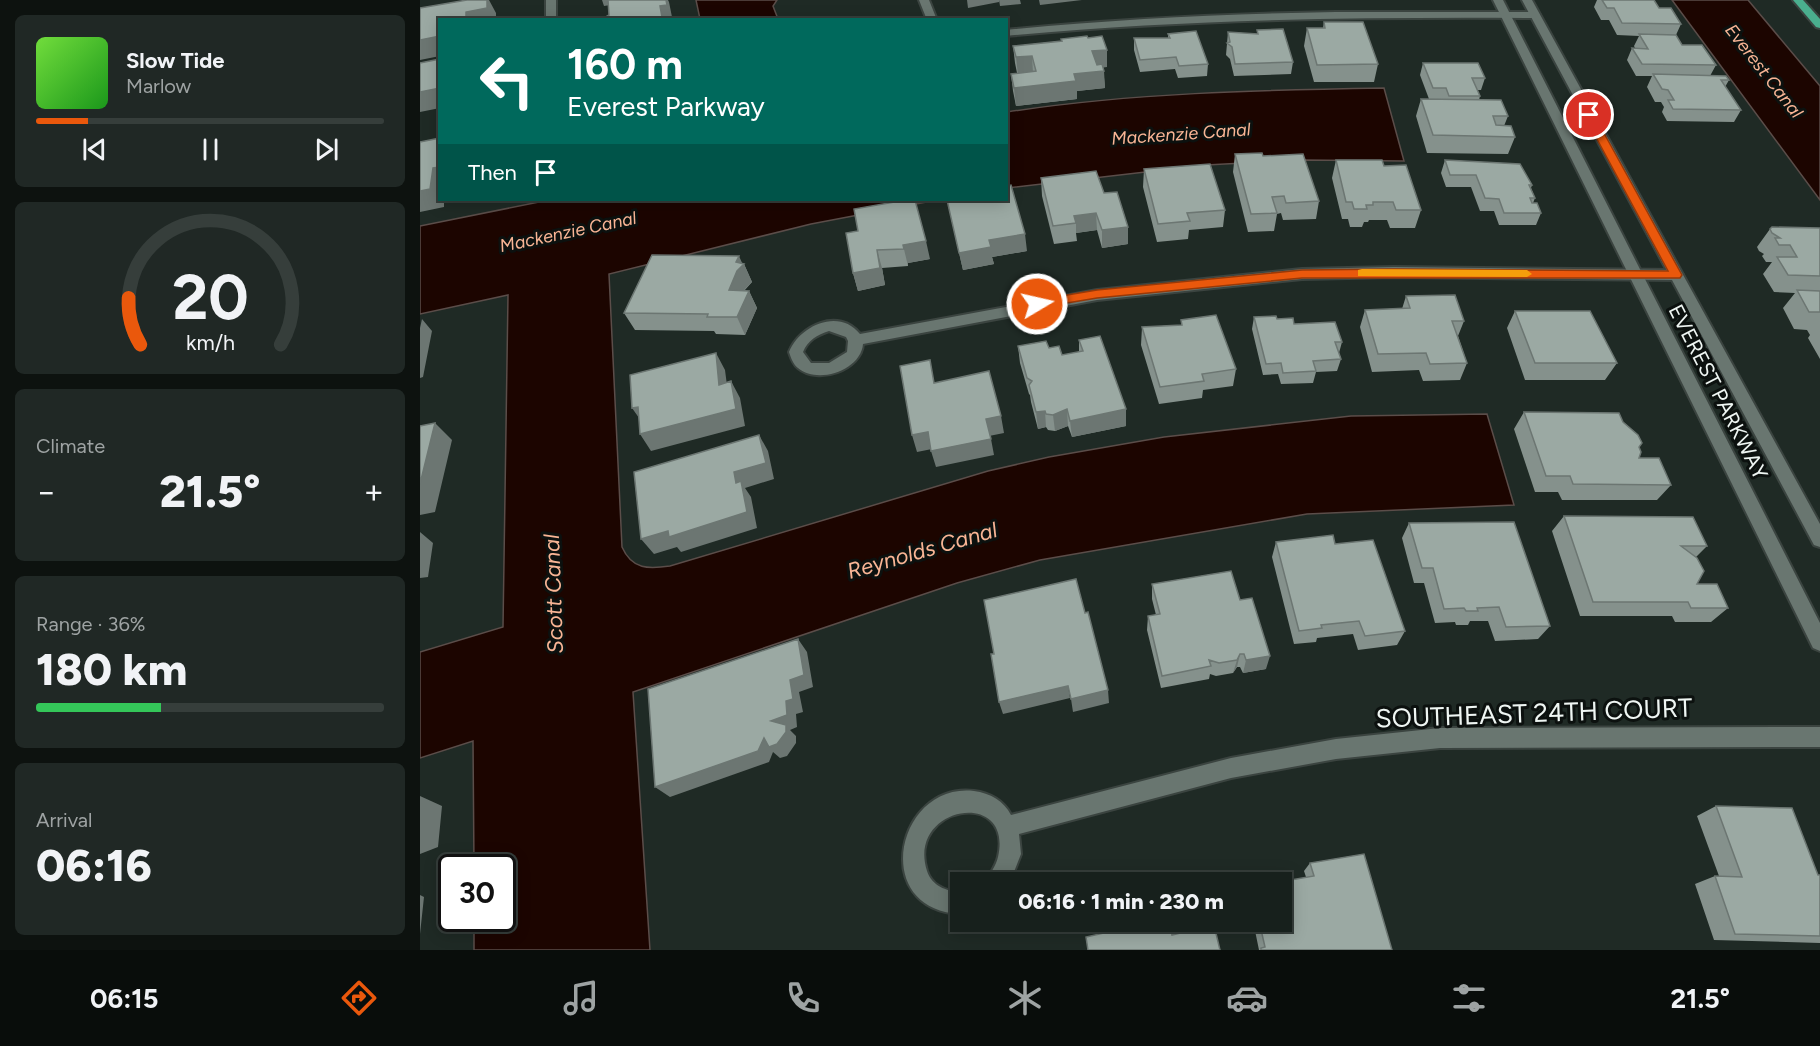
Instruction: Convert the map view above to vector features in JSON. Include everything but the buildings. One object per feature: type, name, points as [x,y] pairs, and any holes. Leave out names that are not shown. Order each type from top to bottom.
[{"type":"highway","points":[[1798,0],[1820,25]]},
{"type":"street","points":[[551,0],[551,18]]},
{"type":"street","points":[[924,0],[931,18]]},
{"type":"street","name":"EVEREST PARKWAY","points":[[1498,0],[1820,642]]},
{"type":"street","name":"EVEREST PARKWAY","points":[[1527,0],[1820,540]]},
{"type":"street","points":[[1008,33],[1131,21],[1215,16],[1333,13],[1535,15]]},
{"type":"street","points":[[856,340],[1097,294],[1302,274],[1676,275]]},
{"type":"street","name":"SOUTHEAST 24TH COURT","points":[[1007,827],[1231,768],[1336,749],[1440,738],[1820,737]]},
{"type":"street","points":[[950,903],[934,897],[922,887],[915,872],[913,855],[916,837],[925,821],[939,808],[954,801],[970,799],[986,803],[999,813],[1007,827],[1011,842],[1010,858],[1005,872]]},
{"type":"water","points":[[696,0],[777,0],[773,6],[778,18],[700,18]]},
{"type":"water","name":"Everest Canal","points":[[1672,0],[1748,0],[1820,86],[1820,200]]},
{"type":"water","name":"Mackenzie Canal","points":[[1384,88],[1404,161],[1302,160],[1206,165],[1008,188],[1008,112],[1100,101],[1242,91]]},
{"type":"water","points":[[544,201],[932,201],[811,224],[609,274],[622,547],[631,560],[642,566],[655,568],[670,566],[988,471],[1049,457],[1164,437],[1351,416],[1487,414],[1514,505],[1307,514],[1040,560],[957,583],[633,692],[650,950],[474,950],[474,932],[516,932],[516,854],[474,854],[473,741],[420,758],[420,652],[503,627],[508,295],[420,314],[420,226]]},
{"type":"slow traffic","points":[[1362,273],[1527,274]]},
{"type":"route","points":[[1037,304],[1097,294],[1302,274],[1394,272],[1676,275],[1589,115]]},
{"type":"water label","name":"Reynolds Canal","points":[[922,550]]},
{"type":"water label","name":"Scott Canal","points":[[553,594]]}]
